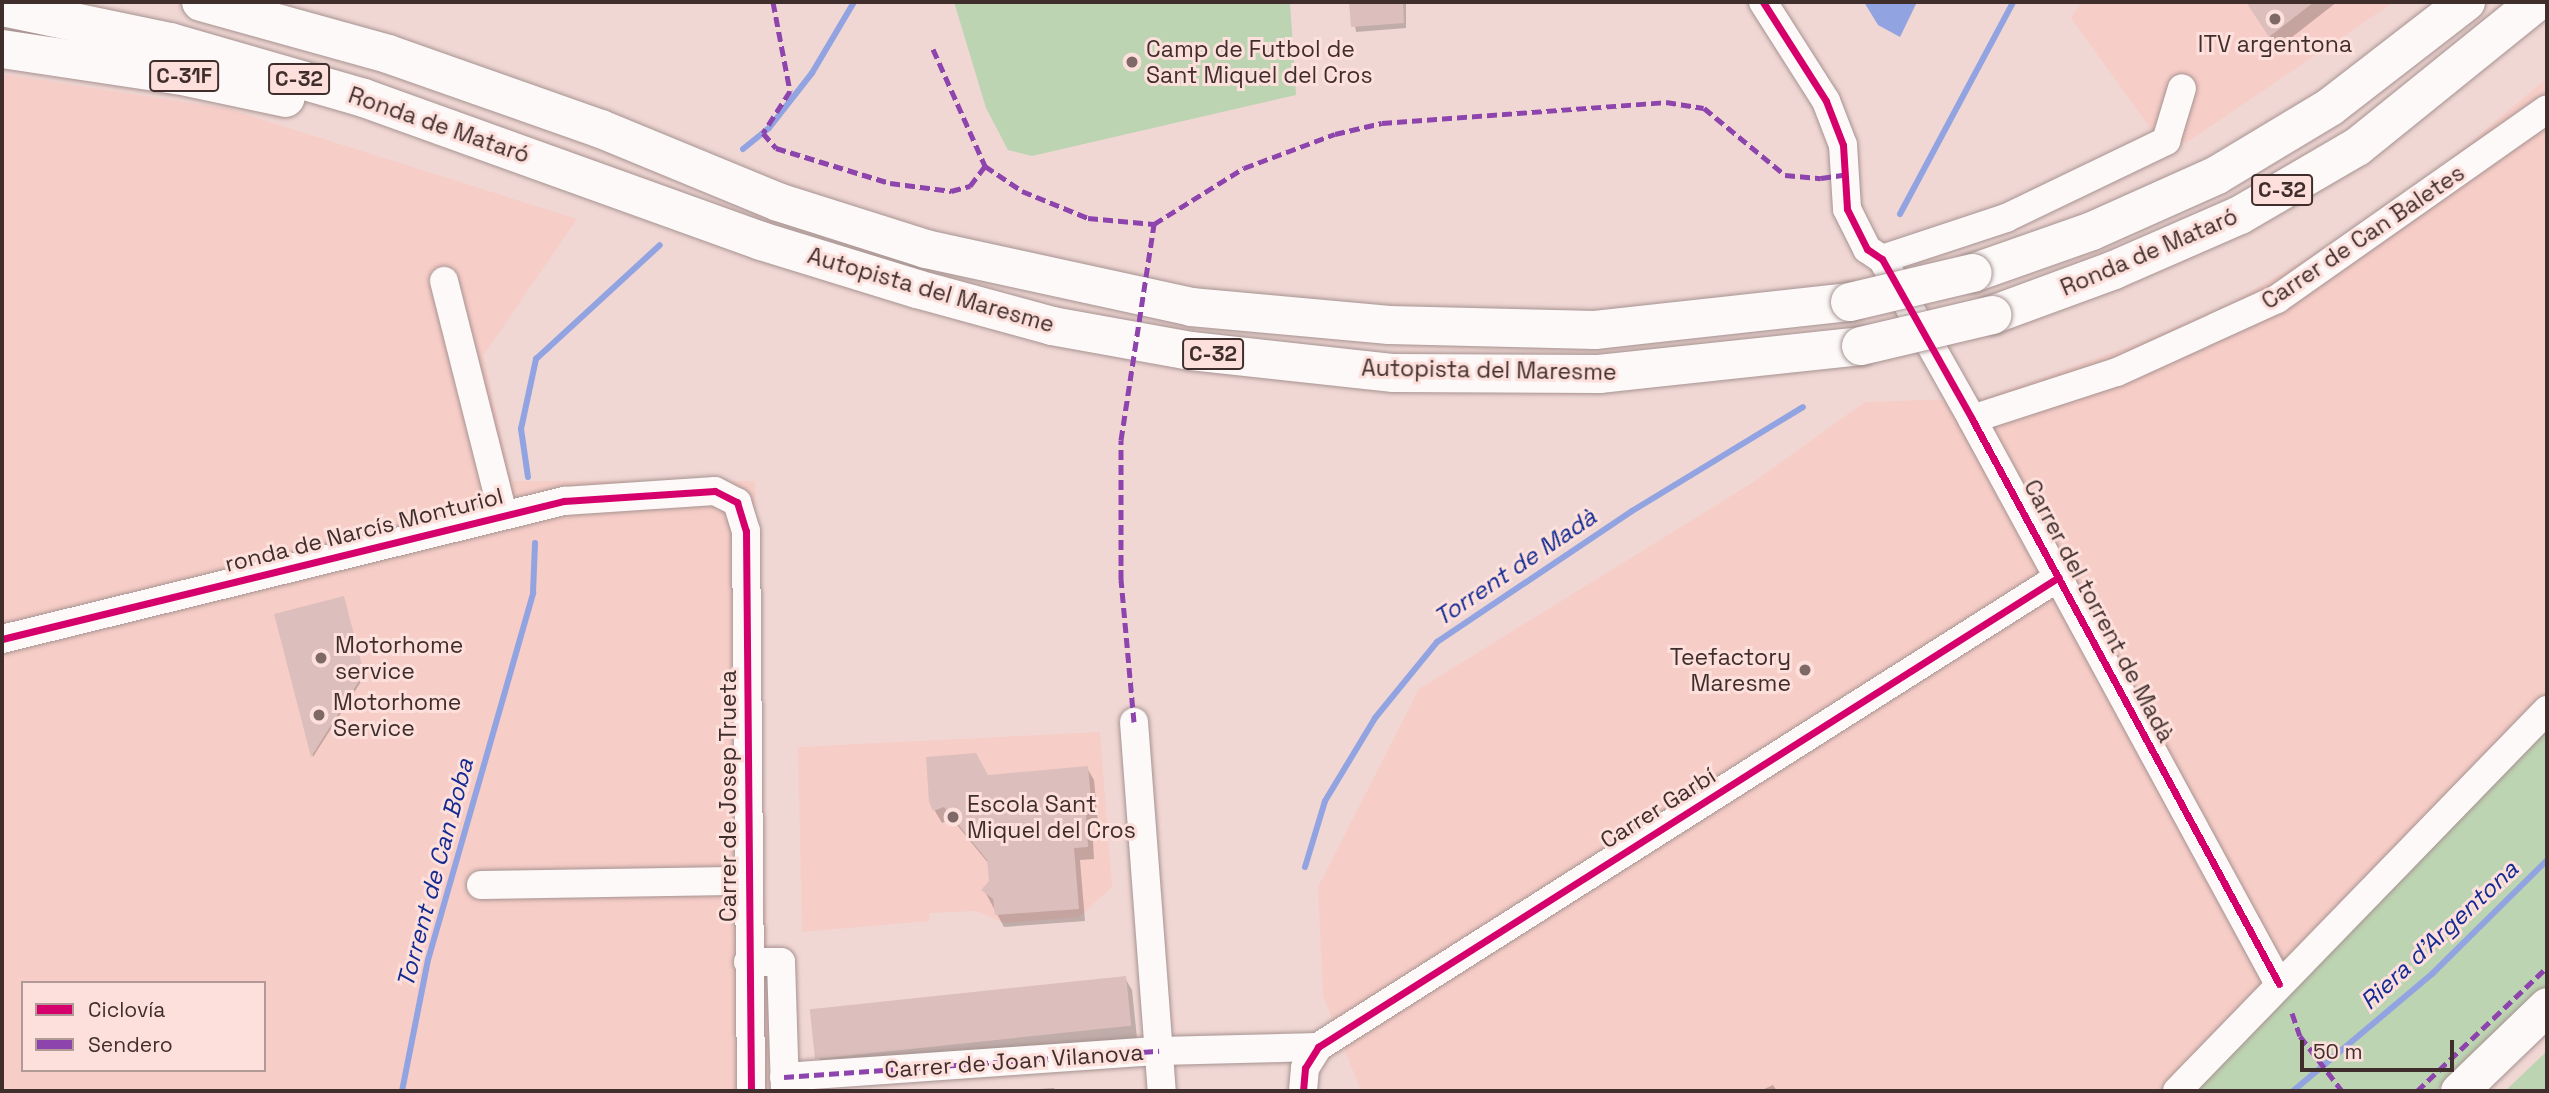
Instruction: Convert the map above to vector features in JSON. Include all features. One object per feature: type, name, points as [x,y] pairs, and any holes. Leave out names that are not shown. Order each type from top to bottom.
[{"type":"highway","name":"C-32","points":[[201,2],[249,8]]},
{"type":"highway","name":"Ronda de Mataró","points":[[1973,273],[2092,231],[2217,175],[2330,107],[2466,2]]},
{"type":"highway","name":"Ronda de Mataró","points":[[1992,315],[2114,270],[2251,208],[2357,147],[2536,2]]},
{"type":"highway","name":"Ronda de Mataró","points":[[2,7],[170,42],[364,98],[589,177]]},
{"type":"highway","name":"Autopista del Maresme","points":[[249,8],[601,129],[778,202],[926,249],[1191,307],[1389,325],[1595,330],[1850,302],[1973,273]]},
{"type":"highway","name":"C-31F","points":[[2,49],[177,75],[322,106],[364,98]]},
{"type":"highway","name":"Autopista del Maresme","points":[[589,177],[761,241],[916,289],[1052,326],[1191,351],[1394,373],[1599,374],[1861,346],[1992,315]]},
{"type":"main road","points":[[2459,1091],[2547,1006]]},
{"type":"main road","points":[[2473,1091],[2547,1022]]},
{"type":"street","name":"Carrer del torrent de Madà","points":[[1763,2],[1826,101],[1843,145],[1847,209],[1867,249],[1882,259],[1972,419],[2279,984]]},
{"type":"street","points":[[1882,259],[2006,218],[2166,141],[2182,88]]},
{"type":"street","name":"Carrer de Can Baletes","points":[[1972,419],[2117,372],[2277,299],[2547,109]]},
{"type":"street","points":[[444,281],[503,515]]},
{"type":"street","name":"ronda de Narcís Monturiol","points":[[2,639],[564,501],[715,491],[737,502]]},
{"type":"street","name":"Carrer de Josep Trueta","points":[[737,502],[746,531],[751,1091]]},
{"type":"street","name":"Carrer Garbí","points":[[1318,1047],[2059,577]]},
{"type":"street","points":[[2177,1091],[2547,710]]},
{"type":"street","points":[[1134,722],[1163,1091]]},
{"type":"street","points":[[481,885],[748,881]]},
{"type":"street","points":[[748,962],[781,962],[785,1084]]},
{"type":"street","points":[[1303,1091],[1305,1068],[1318,1047]]},
{"type":"street","name":"Carrer de Joan Vilanova","points":[[785,1084],[1159,1051],[1318,1047]]},
{"type":"shaded area","points":[[2082,2],[2391,4],[2186,143],[2153,132],[2071,18]]},
{"type":"shaded area","points":[[2,74],[229,109],[577,219],[483,356],[512,481],[755,481],[770,1091],[2,1091]]},
{"type":"shaded area","points":[[2547,78],[2547,729],[2196,1091],[1361,1091],[1323,996],[1318,887],[1419,689],[1752,483],[1865,402],[1985,398],[2139,343],[2230,304],[2319,251],[2446,163]]},
{"type":"shaded area","name":"Escola Sant Miquel del Cros","points":[[1100,732],[1112,887],[1079,917],[1004,923],[976,911],[930,913],[929,921],[802,932],[798,747]]},
{"type":"green space","name":"Camp de Futbol de Sant Miquel del Cros","points":[[954,2],[1290,2],[1296,95],[1032,156],[1008,150],[986,108]]},
{"type":"green space","points":[[2547,729],[2547,986],[2436,1091],[2196,1091]]},
{"type":"green space","points":[[2547,1051],[2547,1091],[2505,1091]]},
{"type":"water","points":[[1864,2],[1917,2],[1900,37],[1878,25]]},
{"type":"building","points":[[1349,2],[1403,2],[1404,23],[1351,27]]},
{"type":"building","name":"ITV argentona","points":[[2246,2],[2314,2],[2269,37]]},
{"type":"building","name":"Motorhome Service","points":[[344,596],[364,673],[311,757],[274,614]]},
{"type":"building","points":[[976,753],[988,775],[1088,766],[1092,811],[1086,812],[1088,847],[1074,848],[1079,909],[995,915],[993,899],[981,890],[989,881],[987,860],[944,807],[933,811],[929,802],[926,757]]},
{"type":"building","points":[[1126,976],[1131,1026],[815,1059],[810,1009]]},
{"type":"waterway","name":"Torrent de Can Boba","points":[[743,149],[769,128],[812,73],[854,2]]},
{"type":"waterway","name":"Torrent de Madà","points":[[1900,214],[2013,2]]},
{"type":"waterway","name":"Torrent de Can Boba","points":[[528,477],[521,429],[536,359],[660,245]]},
{"type":"waterway","name":"Torrent de Madà","points":[[1305,867],[1325,801],[1375,718],[1437,642],[1632,511],[1803,407]]},
{"type":"waterway","name":"Torrent de Can Boba","points":[[402,1091],[428,960],[533,593],[535,543]]},
{"type":"waterway","name":"Riera d'Argentona","points":[[2293,1091],[2432,974],[2547,860]]},
{"type":"marked path","points":[[773,2],[790,91],[763,133],[776,148],[890,183],[951,191],[970,186],[985,166]]},
{"type":"marked path","points":[[933,49],[985,166],[1022,191],[1088,218],[1154,224]]},
{"type":"marked path","points":[[1134,722],[1121,580],[1121,440],[1154,224],[1244,168],[1335,134],[1382,123],[1666,102],[1704,108],[1785,175],[1821,178],[1848,174]]},
{"type":"marked path","points":[[2417,1091],[2547,967]]},
{"type":"marked path","points":[[2292,1013],[2300,1036],[2342,1091]]},
{"type":"marked path","points":[[784,1077],[1159,1051]]},
{"type":"cycle path","points":[[1763,2],[1826,101],[1843,145],[1847,209],[1867,249],[1882,259],[1972,419],[2279,984]]},
{"type":"cycle path","points":[[2,639],[564,501],[715,491],[737,502],[746,531],[751,1091]]},
{"type":"cycle path","points":[[1303,1091],[1305,1068],[1318,1047],[2059,577]]},
{"type":"place","name":"ITV argentona","points":[[2275,19]]},
{"type":"place","name":"Camp de Futbol de Sant Miquel del Cros","points":[[1132,62]]},
{"type":"place","name":"Motorhome service","points":[[321,658]]},
{"type":"place","name":"Teefactory Maresme","points":[[1805,670]]},
{"type":"place","name":"Motorhome Service","points":[[319,715]]},
{"type":"place","name":"Escola Sant Miquel del Cros","points":[[953,817]]}]
